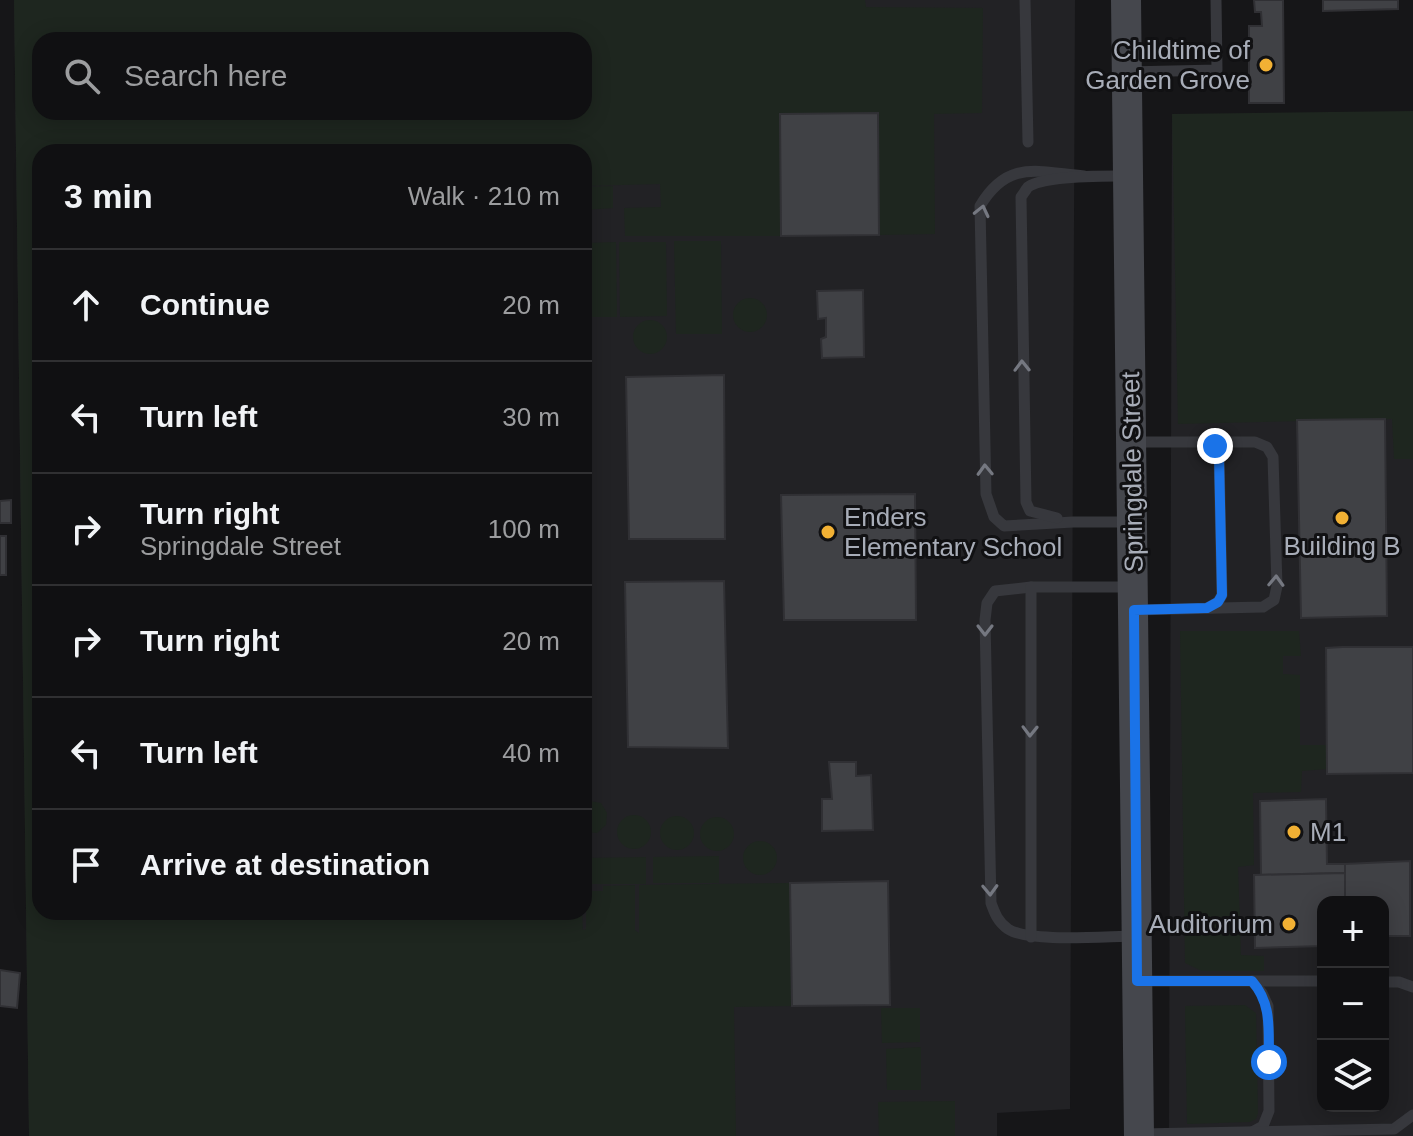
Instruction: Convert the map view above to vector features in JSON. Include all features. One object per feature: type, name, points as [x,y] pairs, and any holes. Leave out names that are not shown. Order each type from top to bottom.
[{"type":"street","name":"Springdale Street","points":[[1126,0],[1139,1135]]},
{"type":"lane","points":[[1025,0],[1028,142]]},
{"type":"lane","points":[[1126,73],[1217,70],[1216,0]]},
{"type":"lane","points":[[1128,176],[1021,171],[1005,178],[986,196],[980,206],[979,228],[986,494],[994,517],[1004,526],[1132,522]]},
{"type":"lane","points":[[1073,522],[1030,511],[1026,502],[1021,197],[1027,187],[1084,176]]},
{"type":"lane","points":[[1132,442],[1255,442],[1267,447],[1273,457],[1277,586],[1274,600],[1263,607],[1207,608],[1031,587],[995,591],[987,603],[985,620],[991,903],[999,922],[1011,931],[1031,937],[1137,936]]},
{"type":"lane","points":[[1206,442],[1215,446],[1219,455],[1222,595],[1218,602],[1207,608]]},
{"type":"lane","points":[[1031,587],[1031,937]]},
{"type":"lane","points":[[1137,981],[1317,981]]},
{"type":"lane","points":[[1252,981],[1268,1006],[1269,1111],[1263,1126],[1252,1132]]},
{"type":"lane","points":[[1389,982],[1413,987]]},
{"type":"lane","points":[[1139,1135],[1394,1129],[1413,1115]]},
{"type":"shaded area","name":"Enders Elementary School","points":[[14,0],[1075,0],[1070,1109],[997,1113],[997,1136],[29,1136]]},
{"type":"shaded area","points":[[14,0],[865,0],[866,7],[983,8],[982,113],[934,114],[935,234],[879,235],[780,114],[780,236],[625,236],[624,208],[661,207],[660,184],[592,186],[592,144],[32,144],[32,920],[582,920],[583,930],[586,929],[586,920],[592,920],[592,891],[603,891],[603,886],[635,885],[635,930],[639,933],[639,885],[790,883],[792,1006],[734,1007],[736,1136],[29,1136]]},
{"type":"shaded area","points":[[1413,111],[1413,459],[1394,459],[1392,419],[1178,424],[1172,114]]},
{"type":"shaded area","points":[[1172,114],[1413,117],[1413,1136],[1169,1136]]},
{"type":"shaded area","points":[[613,186],[613,208],[592,209],[592,187]]},
{"type":"shaded area","points":[[674,241],[721,241],[722,334],[676,334]]},
{"type":"shaded area","points":[[616,242],[617,317],[592,317],[592,243]]},
{"type":"shaded area","points":[[619,242],[666,242],[667,316],[620,317]]},
{"type":"shaded area","points":[[750,298],[762,303],[767,315],[762,327],[750,332],[738,327],[733,315],[738,303]]},
{"type":"shaded area","points":[[650,320],[662,325],[667,337],[662,349],[650,354],[638,349],[633,337],[638,325]]},
{"type":"shaded area","points":[[1180,631],[1299,631],[1301,656],[1283,656],[1283,674],[1300,675],[1300,745],[1327,745],[1327,769],[1302,771],[1301,792],[1253,793],[1254,865],[1238,867],[1241,955],[1264,956],[1264,971],[1202,971],[1185,963]]},
{"type":"shaded area","points":[[592,801],[601,803],[607,813],[606,825],[597,833],[592,833]]},
{"type":"shaded area","points":[[634,815],[646,820],[651,832],[646,844],[634,849],[622,844],[617,832],[622,820]]},
{"type":"shaded area","points":[[677,816],[689,821],[694,833],[689,845],[677,850],[665,845],[660,833],[665,821]]},
{"type":"shaded area","points":[[717,817],[729,822],[734,834],[729,846],[717,851],[705,846],[700,834],[705,822]]},
{"type":"shaded area","points":[[760,841],[772,846],[777,858],[772,870],[760,875],[748,870],[743,858],[748,846]]},
{"type":"shaded area","points":[[719,856],[719,883],[653,883],[653,857]]},
{"type":"shaded area","points":[[646,857],[646,884],[592,884],[592,858]]},
{"type":"shaded area","points":[[1245,1005],[1256,1013],[1256,1119],[1250,1122],[1187,1124],[1185,1006]]},
{"type":"shaded area","points":[[881,1008],[920,1008],[920,1042],[882,1043]]},
{"type":"shaded area","points":[[921,1047],[921,1090],[887,1090],[886,1049]]},
{"type":"shaded area","points":[[955,1101],[955,1136],[879,1136],[878,1102]]},
{"type":"building","name":"Childtime of Garden Grove","points":[[1254,0],[1283,0],[1284,103],[1249,103],[1249,26],[1262,26],[1261,12],[1255,12]]},
{"type":"building","points":[[1323,0],[1398,0],[1398,9],[1323,11]]},
{"type":"building","points":[[878,113],[879,235],[781,236],[780,114]]},
{"type":"building","points":[[863,290],[864,357],[822,358],[821,339],[826,337],[826,318],[818,319],[817,291]]},
{"type":"building","points":[[724,375],[725,539],[629,539],[626,377]]},
{"type":"building","name":"Building B","points":[[1385,419],[1387,616],[1301,618],[1297,420]]},
{"type":"building","points":[[915,494],[916,620],[784,620],[781,495]]},
{"type":"building","points":[[11,500],[11,523],[0,523],[0,501]]},
{"type":"building","points":[[0,536],[6,536],[6,575],[0,575]]},
{"type":"building","points":[[724,581],[728,748],[628,747],[625,582]]},
{"type":"building","points":[[1413,647],[1413,773],[1327,774],[1326,648]]},
{"type":"building","points":[[829,762],[856,762],[856,776],[871,775],[873,830],[822,831],[822,799],[832,799]]},
{"type":"building","name":"M1","points":[[1326,799],[1327,864],[1345,864],[1345,873],[1261,875],[1260,801]]},
{"type":"building","points":[[1410,861],[1410,936],[1389,936],[1389,896],[1345,896],[1345,864]]},
{"type":"building","name":"Auditorium","points":[[1345,873],[1345,896],[1317,896],[1317,946],[1255,948],[1254,875]]},
{"type":"building","points":[[888,881],[890,1005],[792,1006],[790,883]]},
{"type":"building","points":[[0,970],[20,973],[17,1008],[0,1006]]},
{"type":"place","name":"Childtime of Garden Grove","points":[[1266,65]]},
{"type":"place","name":"Building B","points":[[1342,518]]},
{"type":"place","name":"Enders Elementary School","points":[[828,532]]},
{"type":"place","name":"M1","points":[[1294,832]]},
{"type":"place","name":"Auditorium","points":[[1289,924]]},
{"type":"route","points":[[1215,446],[1219,455],[1222,595],[1218,602],[1207,608],[1134,610],[1137,981],[1252,981],[1268,1006],[1269,1062]]}]
